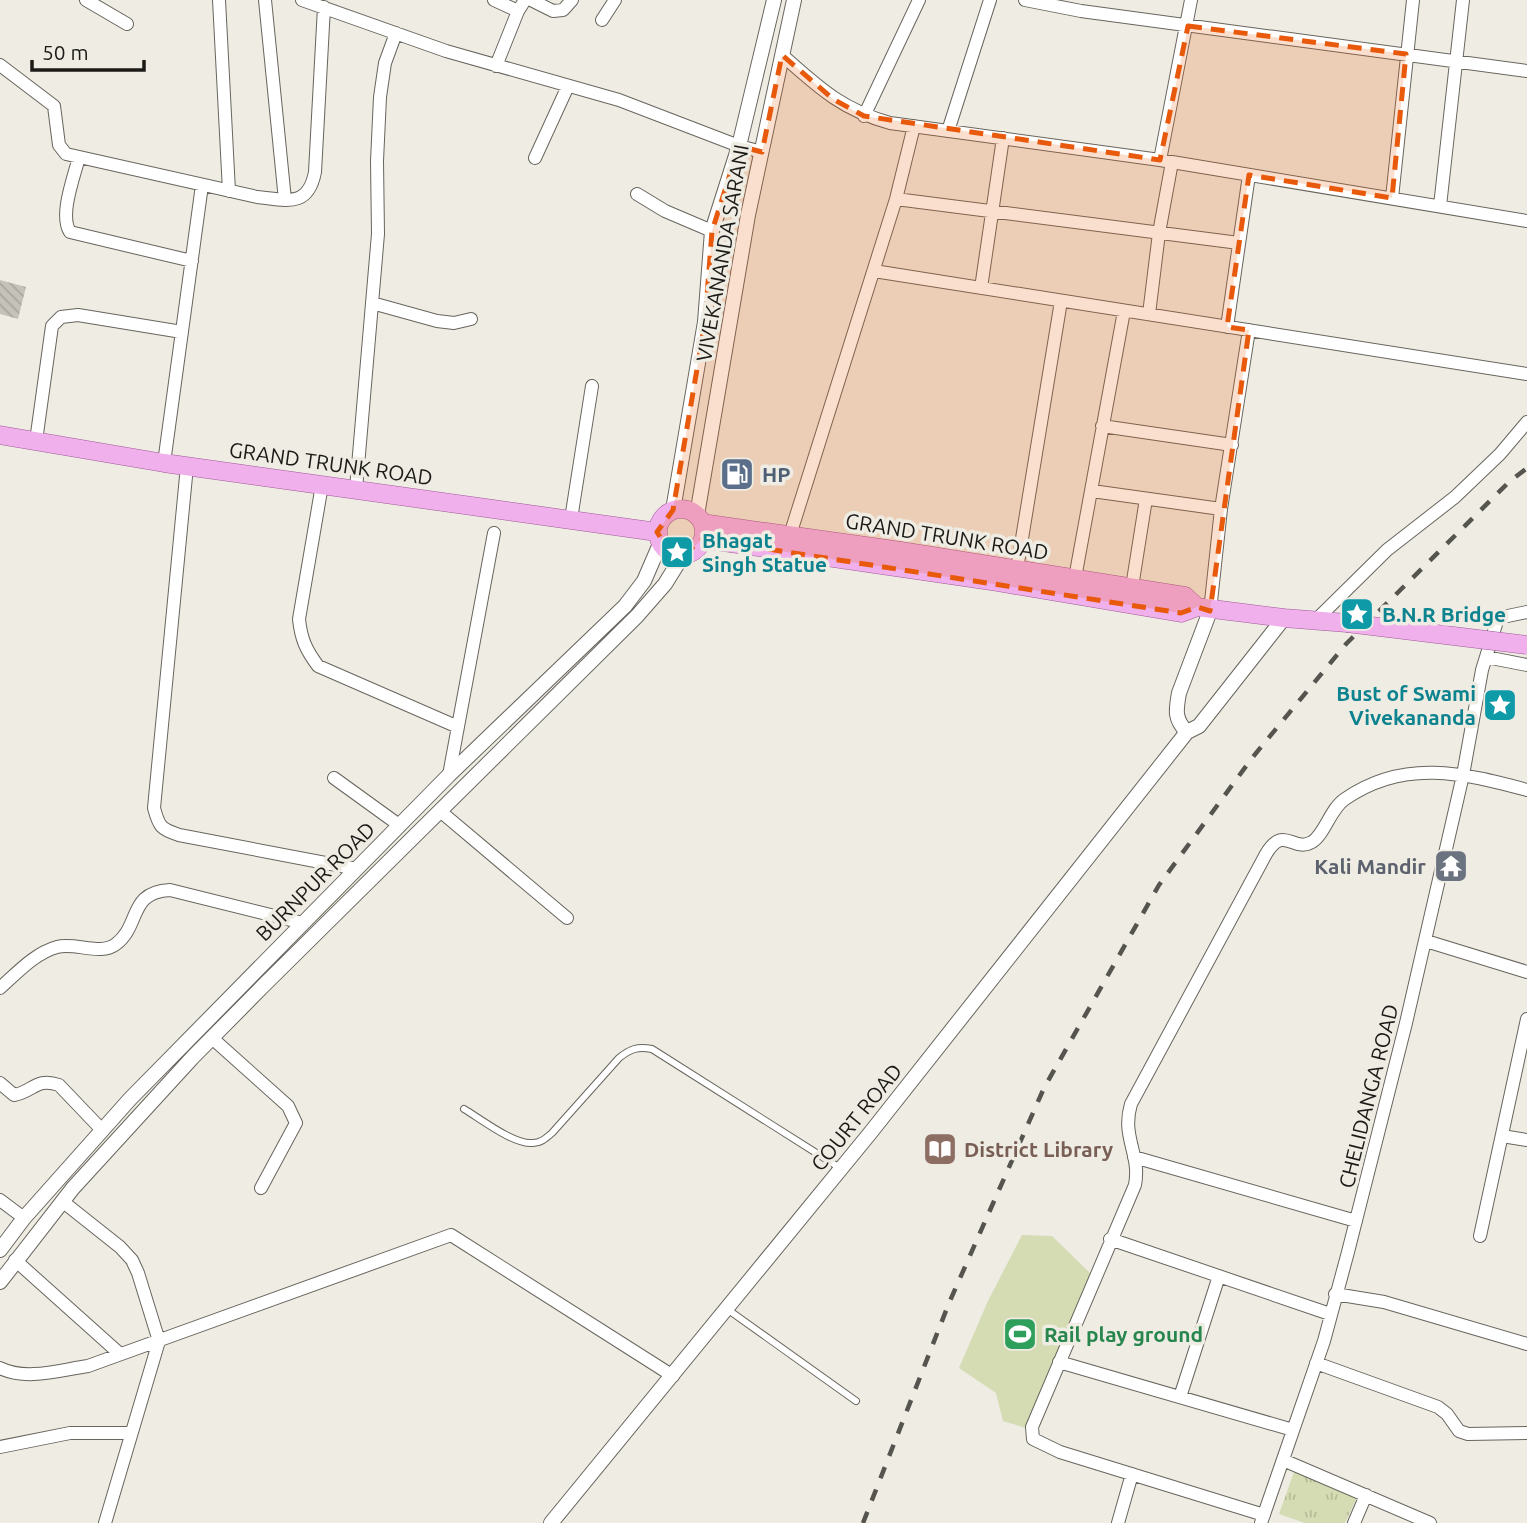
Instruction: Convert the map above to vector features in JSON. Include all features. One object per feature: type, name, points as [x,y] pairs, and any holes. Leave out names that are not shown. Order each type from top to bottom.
[{"type":"main road","name":"GRAND TRUNK ROAD","points":[[0,435],[164,463],[571,519],[659,538],[670,553],[683,555]]},
{"type":"main road","name":"GRAND TRUNK ROAD","points":[[673,509],[685,509],[700,525],[997,582],[1197,605]]},
{"type":"main road","points":[[659,538],[661,518],[673,509]]},
{"type":"main road","name":"GRAND TRUNK ROAD","points":[[700,525],[790,535],[1132,587],[1197,605]]},
{"type":"main road","points":[[683,555],[691,552],[700,525]]},
{"type":"main road","points":[[1197,605],[1284,618],[1527,645]]},
{"type":"street","points":[[86,0],[127,24]]},
{"type":"street","points":[[219,0],[229,191]]},
{"type":"street","points":[[265,0],[285,200]]},
{"type":"street","points":[[302,0],[496,66],[649,110],[739,146],[762,152]]},
{"type":"street","points":[[494,0],[522,6],[496,66]]},
{"type":"street","points":[[531,0],[553,11],[563,10],[572,0]]},
{"type":"street","points":[[602,20],[615,0]]},
{"type":"street","name":"VIVEKANANDA SARANI","points":[[673,509],[705,323],[712,231],[739,146],[774,0]]},
{"type":"street","name":"VIVEKANANDA SARANI","points":[[700,525],[748,215],[794,0]]},
{"type":"street","points":[[864,116],[919,0]]},
{"type":"street","points":[[948,131],[990,0]]},
{"type":"street","points":[[1025,0],[1082,5],[1188,26],[1527,71]]},
{"type":"street","points":[[1149,314],[1166,161],[1191,0]]},
{"type":"street","points":[[1392,198],[1413,0]]},
{"type":"street","points":[[1440,206],[1463,0]]},
{"type":"street","points":[[0,65],[54,106],[59,145],[66,154],[229,191],[285,200],[302,197],[312,188],[324,8]]},
{"type":"street","points":[[356,489],[378,234],[380,97],[385,62],[396,33]]},
{"type":"street","points":[[782,55],[833,99],[864,116],[914,126],[1166,161],[1527,221]]},
{"type":"street","points":[[535,158],[568,86]]},
{"type":"street","points":[[790,535],[897,199],[914,126]]},
{"type":"street","points":[[981,288],[1003,138]]},
{"type":"street","points":[[79,157],[66,212],[65,225],[70,232],[192,261]]},
{"type":"street","points":[[1227,327],[1249,175]]},
{"type":"street","points":[[164,463],[202,185]]},
{"type":"street","points":[[637,194],[665,211],[712,231]]},
{"type":"street","points":[[897,199],[1239,243]]},
{"type":"street","points":[[874,271],[1527,374]]},
{"type":"street","points":[[1017,569],[1061,301]]},
{"type":"street","points":[[372,303],[437,321],[454,323],[471,318]]},
{"type":"street","points":[[1075,578],[1124,311]]},
{"type":"street","points":[[36,441],[52,326],[61,317],[78,315],[182,332]]},
{"type":"street","points":[[1187,732],[1178,722],[1176,707],[1197,605],[1221,509],[1248,330]]},
{"type":"street","points":[[571,519],[592,386]]},
{"type":"street","points":[[1330,622],[1387,550],[1464,488],[1500,454],[1527,422]]},
{"type":"street","points":[[1102,426],[1232,445]]},
{"type":"street","points":[[187,466],[155,807],[157,821],[163,830],[179,835],[357,869]]},
{"type":"street","points":[[322,485],[299,619],[305,649],[318,666],[458,727]]},
{"type":"street","points":[[1092,491],[1221,509]]},
{"type":"street","points":[[1132,587],[1146,499]]},
{"type":"street","points":[[449,775],[494,533]]},
{"type":"street","name":"BURNPUR ROAD","points":[[0,1250],[24,1217],[102,1130],[399,825],[625,606],[643,581],[659,538]]},
{"type":"street","points":[[0,1282],[62,1201],[212,1038],[636,616],[665,584],[683,555]]},
{"type":"street","name":"CHELIDANGA ROAD","points":[[1263,1519],[1316,1363],[1393,1079],[1463,775],[1484,664],[1498,618],[1527,612]]},
{"type":"street","name":"COURT ROAD","points":[[551,1523],[841,1169],[1187,732],[1199,726],[1284,618]]},
{"type":"street","points":[[1484,664],[1527,665]]},
{"type":"street","points":[[1263,1519],[1060,1452],[1034,1439],[1032,1427],[1135,1185],[1135,1157],[1127,1128],[1131,1104],[1271,846],[1278,840],[1287,839],[1303,844],[1312,841],[1342,800],[1399,775],[1426,771],[1463,775],[1527,790]]},
{"type":"street","points":[[334,778],[399,825]]},
{"type":"street","points":[[440,811],[567,918]]},
{"type":"street","points":[[0,988],[43,952],[51,949],[76,945],[100,949],[115,946],[124,936],[146,897],[157,891],[170,890],[303,923]]},
{"type":"street","points":[[1426,941],[1527,972]]},
{"type":"street","points":[[1480,1236],[1527,1018]]},
{"type":"street","points":[[212,1038],[288,1106],[296,1123],[261,1188]]},
{"type":"street","points":[[0,1083],[14,1095],[22,1094],[39,1083],[59,1085],[102,1130]]},
{"type":"street","points":[[1502,1136],[1527,1140]]},
{"type":"street","points":[[1135,1157],[1356,1221]]},
{"type":"street","points":[[0,1200],[24,1217]]},
{"type":"street","points":[[62,1201],[120,1247],[132,1260],[159,1341],[104,1523]]},
{"type":"street","points":[[0,1368],[20,1374],[38,1374],[88,1366],[451,1235],[673,1376]]},
{"type":"street","points":[[1110,1239],[1330,1314]]},
{"type":"street","points":[[15,1260],[120,1354]]},
{"type":"street","points":[[1180,1397],[1219,1276]]},
{"type":"street","points":[[1335,1294],[1384,1303],[1527,1344]]},
{"type":"street","points":[[1059,1362],[1293,1430]]},
{"type":"street","points":[[1316,1363],[1438,1407],[1447,1414],[1459,1431],[1468,1434],[1527,1433]]},
{"type":"street","points":[[0,1447],[70,1433],[131,1433]]},
{"type":"street","points":[[1283,1460],[1430,1523]]},
{"type":"street","points":[[1118,1523],[1132,1474]]},
{"type":"street","points":[[1354,1523],[1366,1495]]},
{"type":"lane","points":[[464,1109],[519,1142],[531,1144],[542,1141],[618,1058],[630,1050],[642,1047],[652,1049],[841,1169]]},
{"type":"lane","points":[[727,1309],[856,1402]]},
{"type":"highlighted area","points":[[1188,26],[1406,54],[1392,198],[1249,175],[1227,327],[1249,330],[1210,611],[1197,607],[1181,613],[703,539],[683,555],[670,553],[657,532],[673,510],[705,322],[712,231],[739,146],[762,152],[782,55],[833,99],[864,116],[1160,160]]},
{"type":"green space","name":"Rail play ground","points":[[1022,1235],[1052,1236],[1091,1274],[1026,1428],[1003,1421],[996,1393],[959,1368],[988,1301]]},
{"type":"green space","points":[[1295,1469],[1359,1493],[1345,1523],[1305,1523],[1279,1514]]},
{"type":"building","points":[[0,280],[26,287],[18,319],[0,314]]},
{"type":"railway","points":[[863,1523],[949,1303],[1044,1088],[1159,885],[1252,758],[1346,644],[1509,482],[1527,468]]},
{"type":"place","name":"HP","points":[[737,474]]},
{"type":"place","name":"Bhagat Singh Statue","points":[[677,552]]},
{"type":"place","name":"B.N.R Bridge","points":[[1357,614]]},
{"type":"place","name":"Bust of Swami Vivekananda","points":[[1500,705]]},
{"type":"place","name":"Kali Mandir","points":[[1451,866]]},
{"type":"place","name":"District Library","points":[[940,1149]]},
{"type":"place","name":"Rail play ground","points":[[1020,1334]]}]
